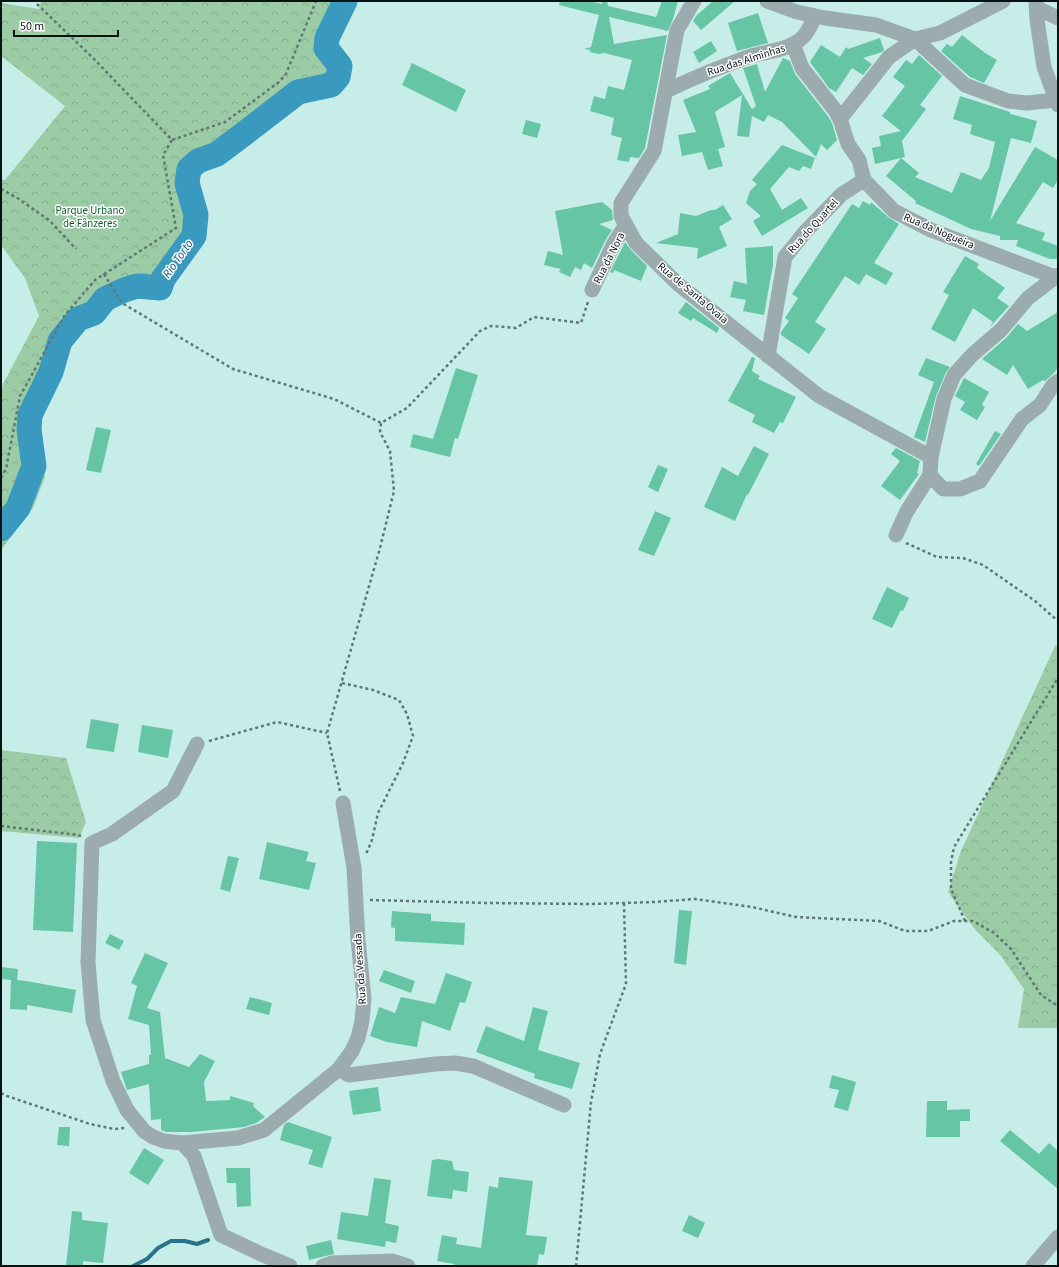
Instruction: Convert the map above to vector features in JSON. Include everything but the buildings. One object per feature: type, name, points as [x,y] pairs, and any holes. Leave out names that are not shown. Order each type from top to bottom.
[{"type":"street","name":"Rua de Santa Ovaia","points":[[694,1],[677,30],[654,151],[621,203],[621,216],[636,243],[678,284],[819,396],[931,457]]},
{"type":"street","points":[[767,1],[798,12],[876,25],[915,38],[965,85],[1008,101],[1027,103],[1057,102],[1044,67],[1036,5]]},
{"type":"street","points":[[840,120],[889,58],[915,38],[940,34],[1003,1]]},
{"type":"street","points":[[1036,5],[1058,18]]},
{"type":"street","name":"Rua das Alminhas","points":[[666,91],[708,72],[751,56],[783,49],[793,44],[804,37],[815,16]]},
{"type":"street","points":[[793,44],[802,68],[835,110],[848,144],[859,160],[864,180]]},
{"type":"street","name":"Rua da Nogueira","points":[[864,180],[894,211],[906,218],[931,230],[1056,276]]},
{"type":"street","name":"Rua do Quartel","points":[[768,356],[785,257],[805,232],[842,194],[864,180]]},
{"type":"street","name":"Rua da Nora","points":[[592,290],[614,243],[626,225]]},
{"type":"street","points":[[896,535],[907,510],[930,475],[931,457],[944,399],[954,375],[972,355],[1000,330],[1028,298],[1056,276]]},
{"type":"street","points":[[930,475],[943,489],[960,489],[980,481],[1022,419],[1040,405],[1056,383]]},
{"type":"street","points":[[92,842],[112,834],[173,791],[197,744]]},
{"type":"street","name":"Rua da Vessada","points":[[92,842],[88,962],[93,1020],[113,1081],[127,1110],[144,1131],[153,1137],[164,1141],[182,1143],[238,1138],[264,1130],[339,1069],[352,1052],[358,1038],[362,1022],[364,998],[358,940],[354,868],[343,803]]},
{"type":"street","points":[[339,1069],[349,1076],[435,1064],[455,1063],[472,1066],[564,1105]]},
{"type":"street","points":[[182,1143],[194,1156],[221,1236],[290,1266]]},
{"type":"street","points":[[1034,1266],[1058,1237]]},
{"type":"street","points":[[323,1266],[332,1263],[393,1261],[408,1266]]},
{"type":"path","points":[[1,478],[6,469],[20,396],[65,315],[95,280],[176,228],[163,155],[172,140],[225,122],[279,82],[286,74],[316,1]]},
{"type":"path","points":[[37,4],[92,57],[172,140]]},
{"type":"path","points":[[1,189],[19,199],[50,221],[76,248]]},
{"type":"path","points":[[104,274],[122,303],[233,369],[334,399],[381,423]]},
{"type":"path","points":[[381,423],[407,408],[480,331],[491,326],[516,328],[534,318],[581,323],[592,290]]},
{"type":"path","points":[[343,803],[327,733],[380,548],[394,491],[390,451],[380,432],[381,423]]},
{"type":"path","points":[[896,535],[909,546],[937,557],[963,558],[983,565],[1035,601],[1058,621]]},
{"type":"path","points":[[965,921],[951,889],[950,862],[954,847],[1058,678]]},
{"type":"path","points":[[342,683],[373,690],[399,700],[407,714],[413,736],[403,763],[378,813],[372,840],[354,880]]},
{"type":"path","points":[[197,744],[276,722],[327,733]]},
{"type":"path","points":[[1,826],[78,835],[92,842]]},
{"type":"path","points":[[356,900],[487,903],[624,903],[695,898],[752,907],[796,917],[879,921],[906,931],[928,930],[954,921],[973,922],[994,933],[1010,949],[1041,995],[1058,1006]]},
{"type":"path","points":[[576,1266],[591,1102],[600,1054],[626,984],[624,903]]},
{"type":"path","points":[[1,1093],[90,1124],[123,1129],[138,1124]]},
{"type":"green space","name":"Parque Urbano de Fânzeres","points":[[41,1],[334,1],[318,41],[329,63],[330,72],[329,77],[290,87],[226,137],[182,165],[189,215],[186,236],[166,261],[155,279],[129,298],[112,305],[96,315],[72,337],[45,397],[39,440],[45,477],[33,508],[1,550],[1,392],[3,384],[39,316],[25,278],[1,245],[1,179],[5,180],[65,106],[1,56],[1,3],[39,9]]},
{"type":"green space","points":[[1058,645],[1058,1028],[1018,1028],[1024,989],[1001,956],[973,927],[948,892],[961,851],[1055,646]]},
{"type":"green space","points":[[1,750],[66,758],[86,822],[79,838],[1,831]]},
{"type":"waterway","name":"Rio Torto","points":[[1,529],[18,508],[34,466],[29,430],[30,415],[51,372],[60,341],[78,319],[94,313],[105,299],[137,286],[160,288],[163,279],[194,236],[196,215],[187,183],[189,169],[198,161],[217,154],[298,92],[331,85],[338,77],[340,66],[326,48],[327,38],[345,1]]},
{"type":"waterway","points":[[133,1266],[147,1259],[158,1248],[171,1241],[185,1241],[197,1244],[208,1240]]}]
